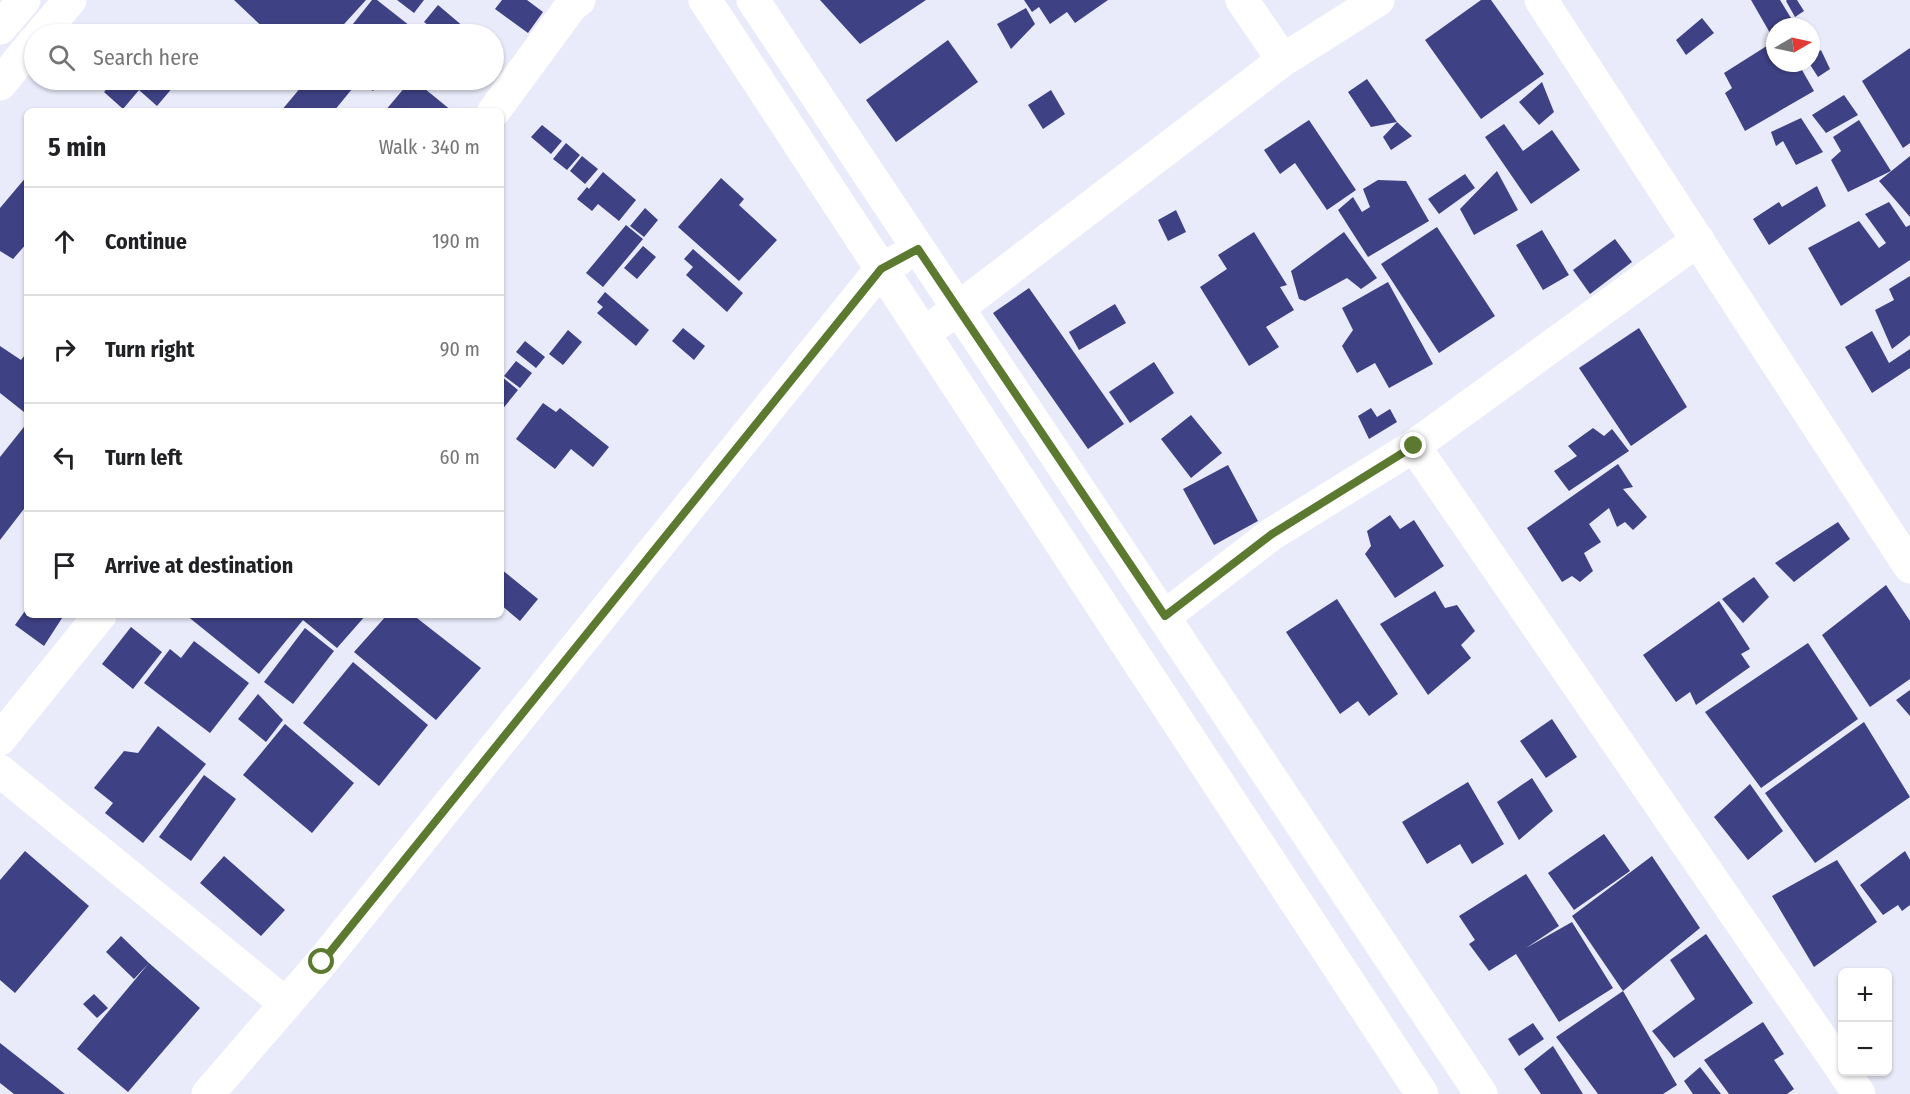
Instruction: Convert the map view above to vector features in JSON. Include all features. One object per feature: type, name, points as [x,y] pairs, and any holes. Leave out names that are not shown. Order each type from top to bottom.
[{"type":"street","points":[[0,28],[24,0]]},
{"type":"street","points":[[50,24],[70,0]]},
{"type":"street","points":[[496,108],[572,5],[579,0]]},
{"type":"street","points":[[705,0],[1422,1094]]},
{"type":"street","points":[[753,0],[1481,1094]]},
{"type":"street","points":[[1242,0],[1283,60]]},
{"type":"street","points":[[923,335],[1283,60],[1378,0]]},
{"type":"street","points":[[1541,0],[1910,567]]},
{"type":"street","points":[[0,84],[24,54]]},
{"type":"street","points":[[1165,616],[1272,534],[1414,446],[1698,240]]},
{"type":"street","points":[[208,1094],[286,1004],[881,269],[918,249]]},
{"type":"street","points":[[1414,446],[1838,1063]]},
{"type":"street","points":[[0,738],[98,618]]},
{"type":"street","points":[[0,771],[286,1004]]},
{"type":"street","points":[[1847,1076],[1860,1094]]},
{"type":"building","points":[[234,0],[366,0],[344,24],[259,24]]},
{"type":"building","points":[[372,0],[377,0],[408,24],[353,24]]},
{"type":"building","points":[[397,0],[424,0],[414,13]]},
{"type":"building","points":[[502,0],[527,0],[543,12],[528,33],[495,9]]},
{"type":"building","points":[[820,0],[926,0],[860,44]]},
{"type":"building","points":[[1024,0],[1108,0],[1075,23],[1067,12],[1050,24],[1039,7],[1032,12]]},
{"type":"building","points":[[1481,0],[1491,0],[1544,74],[1481,119],[1425,40]]},
{"type":"building","points":[[1751,0],[1780,0],[1791,18],[1766,18],[1766,26]]},
{"type":"building","points":[[1787,0],[1797,0],[1804,11],[1795,17]]},
{"type":"building","points":[[438,5],[460,24],[427,24],[424,22]]},
{"type":"building","points":[[1026,8],[1035,24],[1011,49],[997,24]]},
{"type":"building","points":[[1702,18],[1714,33],[1686,55],[1676,40]]},
{"type":"building","points":[[948,40],[978,82],[896,142],[866,100]]},
{"type":"building","points":[[1766,46],[1766,72],[1803,72],[1814,91],[1745,131],[1725,93],[1732,88],[1724,73]]},
{"type":"building","points":[[1910,48],[1910,143],[1903,148],[1862,81]]},
{"type":"building","points":[[1820,51],[1830,69],[1818,77],[1815,72],[1820,72]]},
{"type":"building","points":[[1367,79],[1397,122],[1371,127],[1348,92]]},
{"type":"building","points":[[1542,82],[1554,112],[1539,125],[1519,102]]},
{"type":"building","points":[[106,90],[139,90],[124,108],[104,92]]},
{"type":"building","points":[[139,90],[171,90],[157,106]]},
{"type":"building","points":[[299,90],[351,90],[336,108],[284,108]]},
{"type":"building","points":[[403,90],[426,90],[448,108],[388,108]]},
{"type":"building","points":[[1051,90],[1065,114],[1043,129],[1028,105]]},
{"type":"building","points":[[1844,95],[1858,115],[1826,133],[1812,115]]},
{"type":"building","points":[[1801,118],[1823,152],[1796,165],[1783,141],[1776,146],[1771,132]]},
{"type":"building","points":[[1309,120],[1356,190],[1327,210],[1295,163],[1280,174],[1264,150]]},
{"type":"building","points":[[1859,120],[1891,171],[1848,192],[1831,160],[1841,151],[1833,137]]},
{"type":"building","points":[[1397,122],[1412,136],[1391,150],[1383,137]]},
{"type":"building","points":[[1504,124],[1523,151],[1552,130],[1580,170],[1531,204],[1485,137]]},
{"type":"building","points":[[542,125],[562,141],[551,154],[531,137]]},
{"type":"building","points":[[566,143],[580,155],[567,170],[553,159]]},
{"type":"building","points":[[582,156],[598,169],[585,184],[570,171]]},
{"type":"building","points":[[1910,156],[1910,217],[1879,181]]},
{"type":"building","points":[[1497,171],[1518,210],[1474,235],[1460,209]]},
{"type":"building","points":[[603,172],[636,200],[619,221],[598,204],[592,211],[577,199]]},
{"type":"building","points":[[1465,174],[1475,188],[1439,214],[1428,199]]},
{"type":"building","points":[[721,178],[744,199],[739,205],[777,240],[739,281],[678,227]]},
{"type":"building","points":[[24,180],[24,246],[13,259],[0,251],[0,208]]},
{"type":"building","points":[[1378,180],[1406,181],[1429,221],[1368,257],[1338,210],[1353,197],[1362,212],[1370,207],[1363,189]]},
{"type":"building","points":[[1817,186],[1826,206],[1769,245],[1753,219],[1779,202],[1782,207]]},
{"type":"building","points":[[1889,202],[1906,227],[1910,225],[1910,260],[1841,306],[1808,248],[1859,221],[1879,248],[1886,243],[1865,214]]},
{"type":"building","points":[[645,208],[658,220],[644,237],[630,226]]},
{"type":"building","points":[[1176,210],[1186,232],[1168,241],[1158,220]]},
{"type":"building","points":[[626,225],[643,239],[603,287],[586,273]]},
{"type":"building","points":[[1437,227],[1495,316],[1439,353],[1381,264]]},
{"type":"building","points":[[1542,230],[1569,275],[1543,290],[1516,245]]},
{"type":"building","points":[[1254,232],[1287,285],[1280,287],[1294,310],[1266,327],[1279,347],[1249,366],[1200,287],[1227,269],[1218,255]]},
{"type":"building","points":[[1344,232],[1377,278],[1361,289],[1347,278],[1305,301],[1299,299],[1291,271]]},
{"type":"building","points":[[1615,239],[1632,262],[1590,294],[1573,270]]},
{"type":"building","points":[[643,246],[656,257],[637,279],[624,268]]},
{"type":"building","points":[[693,249],[743,293],[727,312],[686,275],[693,267],[684,259]]},
{"type":"building","points":[[1910,276],[1910,335],[1892,349],[1875,310],[1894,300],[1889,289]]},
{"type":"building","points":[[1388,282],[1433,364],[1389,388],[1375,363],[1357,373],[1342,346],[1353,330],[1342,308]]},
{"type":"building","points":[[1029,288],[1124,424],[1088,449],[993,313]]},
{"type":"building","points":[[605,292],[649,330],[636,346],[597,313],[603,307],[597,302]]},
{"type":"building","points":[[1115,304],[1126,323],[1079,350],[1069,332]]},
{"type":"building","points":[[683,328],[705,346],[694,360],[672,341]]},
{"type":"building","points":[[1639,328],[1687,407],[1631,446],[1579,368]]},
{"type":"building","points":[[568,330],[582,342],[563,365],[549,354]]},
{"type":"building","points":[[1872,331],[1889,363],[1910,349],[1910,368],[1872,393],[1845,347]]},
{"type":"building","points":[[525,341],[545,357],[536,368],[516,352]]},
{"type":"building","points":[[0,346],[21,360],[24,356],[24,412],[0,393]]},
{"type":"building","points":[[516,361],[532,373],[520,388],[504,376]]},
{"type":"building","points":[[1154,362],[1174,393],[1130,423],[1109,392]]},
{"type":"building","points":[[504,378],[518,390],[504,407]]},
{"type":"building","points":[[543,403],[556,412],[560,408],[609,447],[593,467],[571,449],[555,469],[516,439]]},
{"type":"building","points":[[1371,408],[1377,417],[1390,409],[1397,422],[1369,439],[1358,416]]},
{"type":"building","points":[[1191,415],[1222,453],[1191,478],[1161,439]]},
{"type":"building","points":[[24,427],[24,509],[0,540],[0,457]]},
{"type":"building","points":[[1593,428],[1604,436],[1612,429],[1629,451],[1569,491],[1554,471],[1577,456],[1568,446]]},
{"type":"building","points":[[1618,464],[1633,487],[1623,489],[1647,517],[1633,530],[1625,522],[1617,527],[1609,508],[1589,524],[1601,542],[1584,553],[1593,571],[1580,582],[1572,576],[1562,582],[1527,528]]},
{"type":"building","points":[[1228,465],[1258,521],[1214,545],[1183,489]]},
{"type":"building","points":[[1390,515],[1400,529],[1414,520],[1444,566],[1395,598],[1365,554],[1371,546],[1367,531]]},
{"type":"building","points":[[1838,522],[1850,539],[1794,582],[1775,563]]},
{"type":"building","points":[[504,571],[538,599],[520,621],[504,608]]},
{"type":"building","points":[[1754,577],[1769,597],[1743,623],[1722,599]]},
{"type":"building","points":[[1886,585],[1910,621],[1910,679],[1870,707],[1822,635]]},
{"type":"building","points":[[1435,591],[1445,608],[1457,605],[1475,631],[1461,645],[1471,658],[1428,695],[1380,624]]},
{"type":"building","points":[[1337,599],[1398,694],[1369,716],[1358,701],[1340,714],[1286,632]]},
{"type":"building","points":[[1719,601],[1750,649],[1741,654],[1750,667],[1696,705],[1690,692],[1676,702],[1643,655]]},
{"type":"building","points":[[24,612],[24,618],[62,618],[44,646],[15,625]]},
{"type":"building","points":[[190,618],[363,618],[337,648],[303,620],[259,674]]},
{"type":"building","points":[[384,618],[417,618],[481,668],[436,720],[354,652]]},
{"type":"building","points":[[131,627],[162,652],[133,689],[102,664]]},
{"type":"building","points":[[305,628],[334,651],[293,704],[264,682]]},
{"type":"building","points":[[194,641],[249,683],[210,733],[144,683],[170,649],[181,658]]},
{"type":"building","points":[[1808,643],[1858,719],[1761,788],[1705,712]]},
{"type":"building","points":[[353,662],[428,725],[379,786],[303,723]]},
{"type":"building","points":[[1910,690],[1910,716],[1896,700]]},
{"type":"building","points":[[258,694],[283,720],[266,742],[238,719]]},
{"type":"building","points":[[1552,719],[1577,757],[1546,778],[1520,741]]},
{"type":"building","points":[[1864,722],[1910,797],[1815,863],[1765,793]]},
{"type":"building","points":[[285,724],[354,783],[312,833],[243,775]]},
{"type":"building","points":[[158,726],[206,764],[143,843],[105,813],[113,803],[94,788],[124,751],[138,753]]},
{"type":"building","points":[[204,775],[236,799],[191,861],[159,837]]},
{"type":"building","points":[[1532,778],[1553,811],[1519,840],[1497,802]]},
{"type":"building","points":[[1468,782],[1504,844],[1472,864],[1460,844],[1427,864],[1402,822]]},
{"type":"building","points":[[1750,784],[1783,831],[1748,860],[1714,817]]},
{"type":"building","points":[[1604,834],[1630,871],[1574,910],[1548,873]]},
{"type":"building","points":[[25,851],[89,906],[15,993],[0,980],[0,880]]},
{"type":"building","points":[[1905,851],[1910,860],[1910,905],[1902,911],[1898,905],[1883,915],[1860,885]]},
{"type":"building","points":[[224,856],[285,910],[261,936],[200,883]]},
{"type":"building","points":[[1652,856],[1700,928],[1623,991],[1572,916]]},
{"type":"building","points":[[1837,860],[1877,922],[1814,967],[1772,896]]},
{"type":"building","points":[[1526,874],[1559,926],[1526,948],[1572,922],[1613,988],[1559,1022],[1516,954],[1489,971],[1469,944],[1475,940],[1459,916]]},
{"type":"building","points":[[1706,934],[1753,1003],[1674,1058],[1652,1031],[1695,999],[1670,960]]},
{"type":"building","points":[[121,936],[149,963],[134,979],[106,952]]},
{"type":"building","points":[[149,963],[200,1008],[128,1092],[77,1049]]},
{"type":"building","points":[[1623,991],[1677,1085],[1663,1094],[1598,1094],[1556,1037]]},
{"type":"building","points":[[94,994],[108,1008],[97,1018],[83,1004]]},
{"type":"building","points":[[1763,1022],[1784,1054],[1774,1060],[1794,1089],[1787,1094],[1729,1094],[1704,1060]]},
{"type":"building","points":[[1533,1023],[1544,1039],[1519,1056],[1508,1039]]},
{"type":"building","points":[[0,1043],[65,1094],[14,1094],[0,1083]]},
{"type":"building","points":[[1553,1046],[1583,1094],[1541,1094],[1524,1069]]},
{"type":"building","points":[[1700,1067],[1721,1094],[1693,1094],[1684,1081]]},
{"type":"route","points":[[322,962],[881,269],[918,249],[1165,616],[1272,534],[1414,446]]}]
